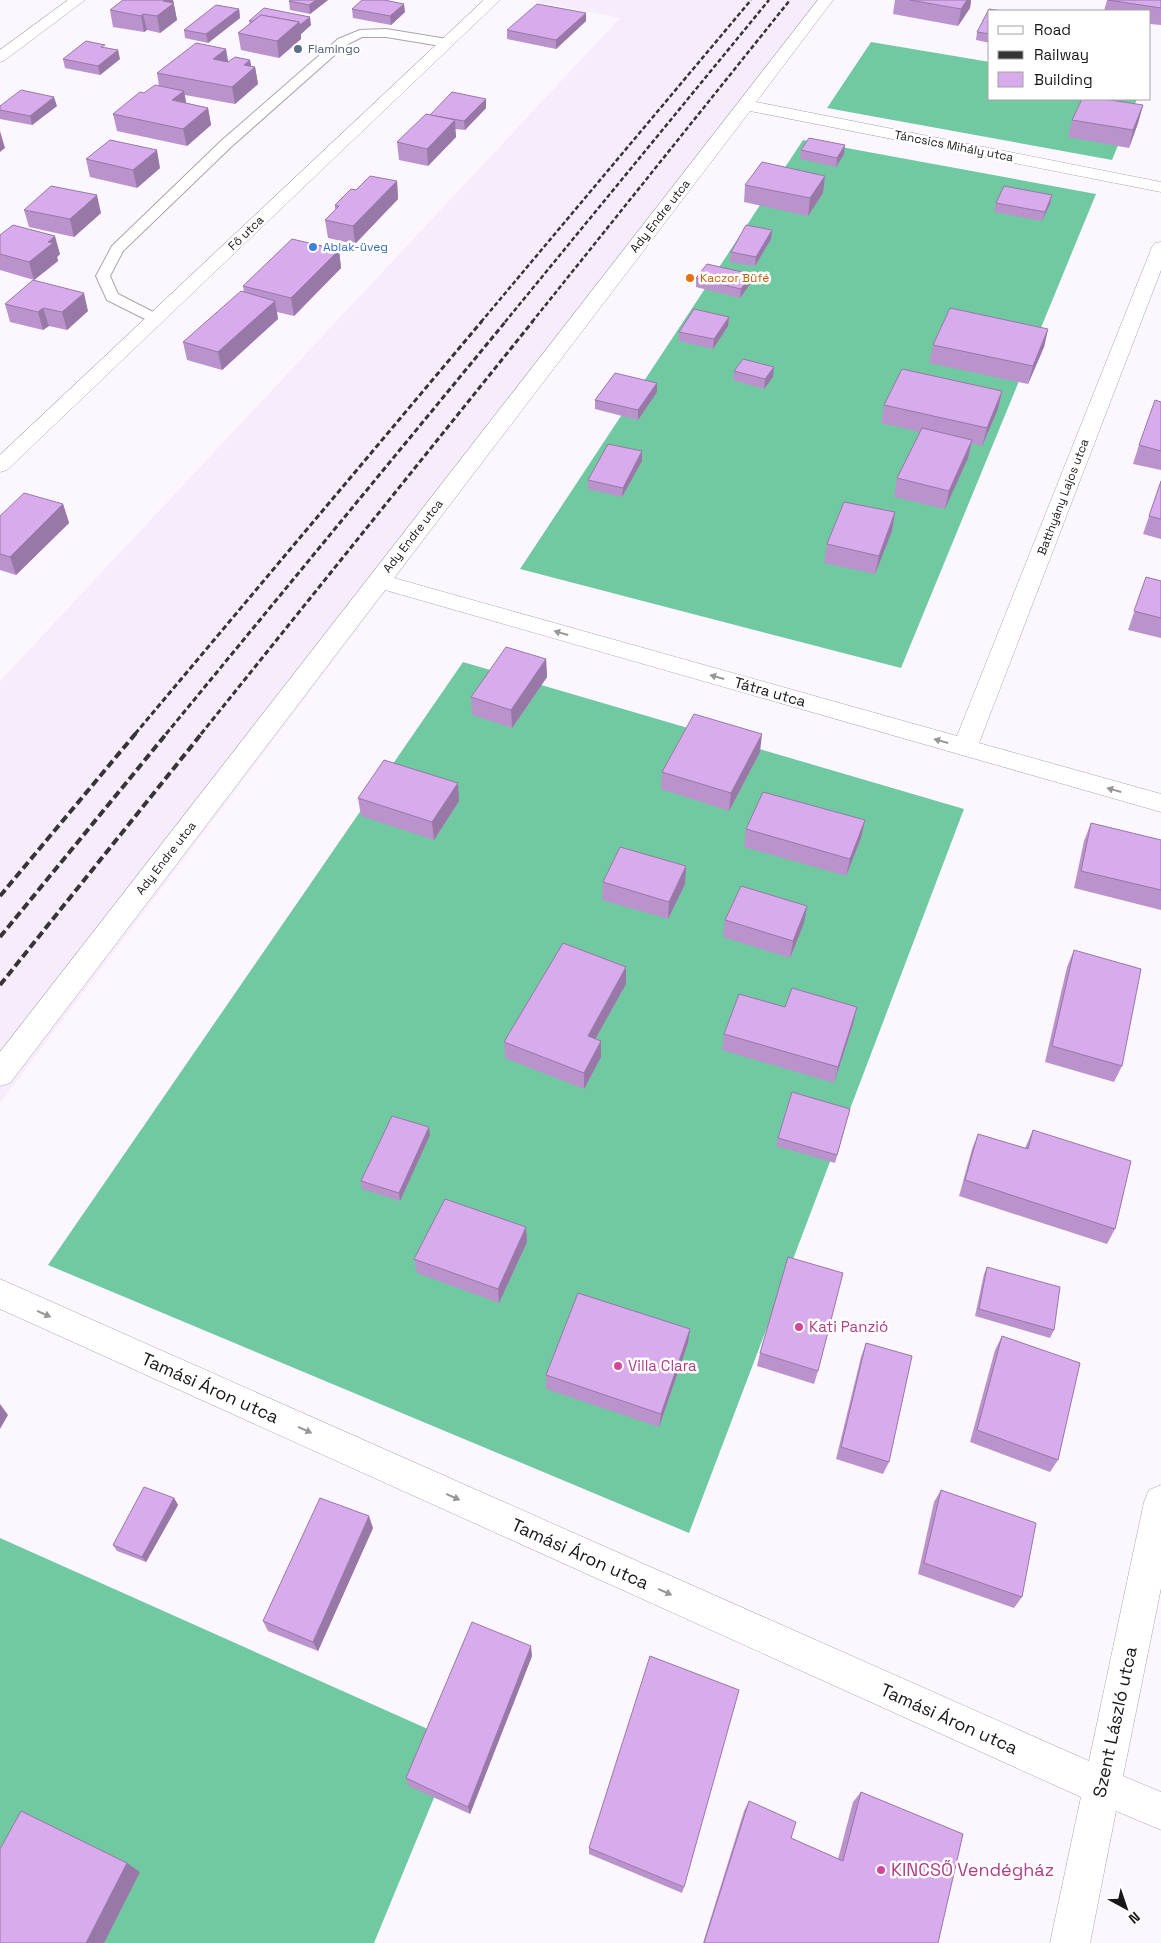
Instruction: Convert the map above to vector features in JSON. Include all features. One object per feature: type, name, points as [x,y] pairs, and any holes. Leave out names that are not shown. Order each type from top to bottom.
[{"type":"street","points":[[0,57],[78,0]]},
{"type":"street","name":"Fő utca","points":[[0,466],[493,0]]},
{"type":"street","name":"Ady Endre utca","points":[[0,1074],[826,0]]},
{"type":"street","name":"Táncsics Mihály utca","points":[[746,105],[1161,187]]},
{"type":"street","name":"Batthyány Lajos utca","points":[[966,748],[1161,248]]},
{"type":"street","name":"Tátra utca","points":[[378,581],[1161,803]]},
{"type":"street","name":"Tamási Áron utca","points":[[0,1294],[1102,1787],[1161,1811]]},
{"type":"street","name":"Szent László utca","points":[[1070,1943],[1161,1502]]},
{"type":"lane","points":[[156,319],[112,297],[104,276],[116,248],[226,144],[342,42],[360,34],[386,33],[447,43]]},
{"type":"shaded area","points":[[538,0],[831,0],[0,1103],[0,681],[620,18],[536,2]]},
{"type":"green space","points":[[871,42],[988,62],[988,100],[1137,100],[1112,160],[827,108]]},
{"type":"green space","points":[[803,140],[1096,194],[901,668],[520,569]]},
{"type":"green space","points":[[463,662],[964,809],[689,1533],[48,1265]]},
{"type":"green space","points":[[0,1538],[457,1742],[374,1943],[0,1943]]},
{"type":"building","points":[[123,0],[165,0],[163,1],[174,3],[157,16],[143,14],[141,16],[110,10]]},
{"type":"building","points":[[316,0],[309,5],[289,1]]},
{"type":"building","points":[[362,0],[384,0],[404,4],[390,16],[352,9]]},
{"type":"building","points":[[910,0],[967,0],[961,9]]},
{"type":"building","points":[[1108,0],[1161,0],[1161,8]]},
{"type":"building","points":[[537,4],[586,13],[556,40],[507,30]]},
{"type":"building","points":[[216,5],[239,9],[206,34],[184,30]]},
{"type":"building","points":[[264,8],[310,17],[300,25],[299,22],[261,15],[253,21],[249,21]]},
{"type":"building","points":[[988,11],[988,34],[977,32]]},
{"type":"building","points":[[261,15],[299,22],[277,41],[238,33]]},
{"type":"building","points":[[86,41],[105,45],[101,47],[118,50],[98,66],[63,59]]},
{"type":"building","points":[[196,43],[226,49],[213,59],[228,62],[235,57],[250,60],[244,65],[255,67],[232,87],[157,73]]},
{"type":"building","points":[[155,85],[184,91],[172,100],[208,108],[183,129],[113,114],[140,92],[144,93]]},
{"type":"building","points":[[21,90],[54,97],[30,116],[0,110],[0,106]]},
{"type":"building","points":[[452,92],[486,99],[464,121],[430,115]]},
{"type":"building","points":[[1082,100],[1110,100],[1143,105],[1133,130],[1072,120]]},
{"type":"building","points":[[426,114],[455,120],[427,149],[397,142]]},
{"type":"building","points":[[809,138],[845,145],[837,158],[801,150]]},
{"type":"building","points":[[110,140],[157,150],[133,170],[86,159]]},
{"type":"building","points":[[762,162],[825,176],[810,198],[745,185]]},
{"type":"building","points":[[370,176],[397,181],[353,226],[325,220],[339,206],[335,205],[351,189],[356,190]]},
{"type":"building","points":[[51,186],[97,195],[70,219],[24,210]]},
{"type":"building","points":[[1004,186],[1052,195],[1045,212],[996,203]]},
{"type":"building","points":[[13,225],[55,236],[48,242],[53,243],[29,262],[0,254],[0,235]]},
{"type":"building","points":[[746,225],[772,230],[756,257],[731,252]]},
{"type":"building","points":[[292,239],[339,250],[291,298],[243,286]]},
{"type":"building","points":[[707,264],[751,274],[741,289],[696,278]]},
{"type":"building","points":[[33,280],[84,293],[62,312],[43,308],[38,312],[5,304]]},
{"type":"building","points":[[241,291],[275,301],[218,352],[183,342]]},
{"type":"building","points":[[950,308],[1048,329],[1033,366],[933,345]]},
{"type":"building","points":[[694,309],[729,317],[714,339],[679,332]]},
{"type":"building","points":[[743,359],[774,367],[765,379],[734,371]]},
{"type":"building","points":[[902,369],[1002,391],[987,428],[884,405]]},
{"type":"building","points":[[615,373],[657,383],[638,410],[595,400]]},
{"type":"building","points":[[1155,400],[1161,402],[1161,451],[1139,445]]},
{"type":"building","points":[[922,428],[972,440],[949,491],[897,478]]},
{"type":"building","points":[[608,444],[642,451],[623,488],[588,480]]},
{"type":"building","points":[[1161,481],[1161,519],[1149,516]]},
{"type":"building","points":[[24,493],[63,504],[10,557],[0,554],[0,516]]},
{"type":"building","points":[[844,502],[895,512],[879,556],[827,544]]},
{"type":"building","points":[[1146,577],[1161,581],[1161,618],[1134,611]]},
{"type":"building","points":[[506,647],[546,659],[511,710],[471,697]]},
{"type":"building","points":[[694,714],[762,734],[731,793],[662,772]]},
{"type":"building","points":[[384,760],[458,783],[432,822],[358,798]]},
{"type":"building","points":[[763,792],[865,820],[850,859],[746,829]]},
{"type":"building","points":[[1091,823],[1161,840],[1161,890],[1081,871]]},
{"type":"building","points":[[620,847],[686,866],[669,902],[603,882]]},
{"type":"building","points":[[741,886],[807,906],[793,941],[725,920]]},
{"type":"building","points":[[563,943],[626,967],[588,1036],[601,1041],[584,1073],[504,1042]]},
{"type":"building","points":[[1074,950],[1141,969],[1122,1066],[1052,1046]]},
{"type":"building","points":[[792,988],[857,1007],[838,1067],[724,1034],[739,994],[785,1007]]},
{"type":"building","points":[[792,1092],[850,1109],[837,1155],[778,1138]]},
{"type":"building","points":[[392,1116],[429,1127],[399,1193],[361,1181]]},
{"type":"building","points":[[1033,1130],[1131,1161],[1115,1229],[965,1180],[978,1134],[1028,1149]]},
{"type":"building","points":[[445,1199],[526,1227],[498,1289],[414,1259]]},
{"type":"building","name":"Kati Panzió","points":[[788,1257],[843,1273],[818,1371],[760,1353]]},
{"type":"building","points":[[987,1267],[1060,1287],[1054,1330],[979,1309]]},
{"type":"building","name":"Villa Clara","points":[[578,1293],[690,1329],[661,1414],[546,1375]]},
{"type":"building","points":[[1002,1336],[1080,1363],[1058,1460],[977,1430]]},
{"type":"building","points":[[866,1343],[912,1356],[889,1462],[841,1447]]},
{"type":"building","points":[[144,1487],[174,1498],[142,1557],[113,1545]]},
{"type":"building","points":[[941,1490],[1036,1523],[1022,1597],[924,1563]]},
{"type":"building","points":[[320,1498],[369,1516],[313,1642],[263,1621]]},
{"type":"building","points":[[472,1622],[531,1646],[468,1807],[406,1778]]},
{"type":"building","points":[[650,1656],[739,1690],[684,1887],[589,1848]]},
{"type":"building","points":[[861,1792],[963,1834],[938,1943],[704,1943],[749,1801],[796,1822],[791,1838],[843,1861]]},
{"type":"building","points":[[21,1811],[127,1863],[86,1943],[0,1943],[0,1849]]},
{"type":"railway","points":[[481,322],[751,0]]},
{"type":"railway","points":[[505,322],[769,0]]},
{"type":"railway","points":[[532,322],[790,0]]},
{"type":"railway","points":[[135,734],[482,321]]},
{"type":"railway","points":[[166,734],[506,321]]},
{"type":"railway","points":[[201,734],[533,321]]},
{"type":"railway","points":[[0,896],[136,733]]},
{"type":"railway","points":[[0,937],[167,733]]},
{"type":"railway","points":[[0,985],[202,733]]},
{"type":"place","name":"Flamingo","points":[[298,49]]},
{"type":"place","name":"Ablak-üveg","points":[[313,247]]},
{"type":"place","name":"Kaczor Büfé","points":[[690,278]]},
{"type":"place","name":"Kati Panzió","points":[[799,1327]]},
{"type":"place","name":"Villa Clara","points":[[618,1366]]},
{"type":"place","name":"KINCSŐ Vendégház","points":[[881,1870]]}]
